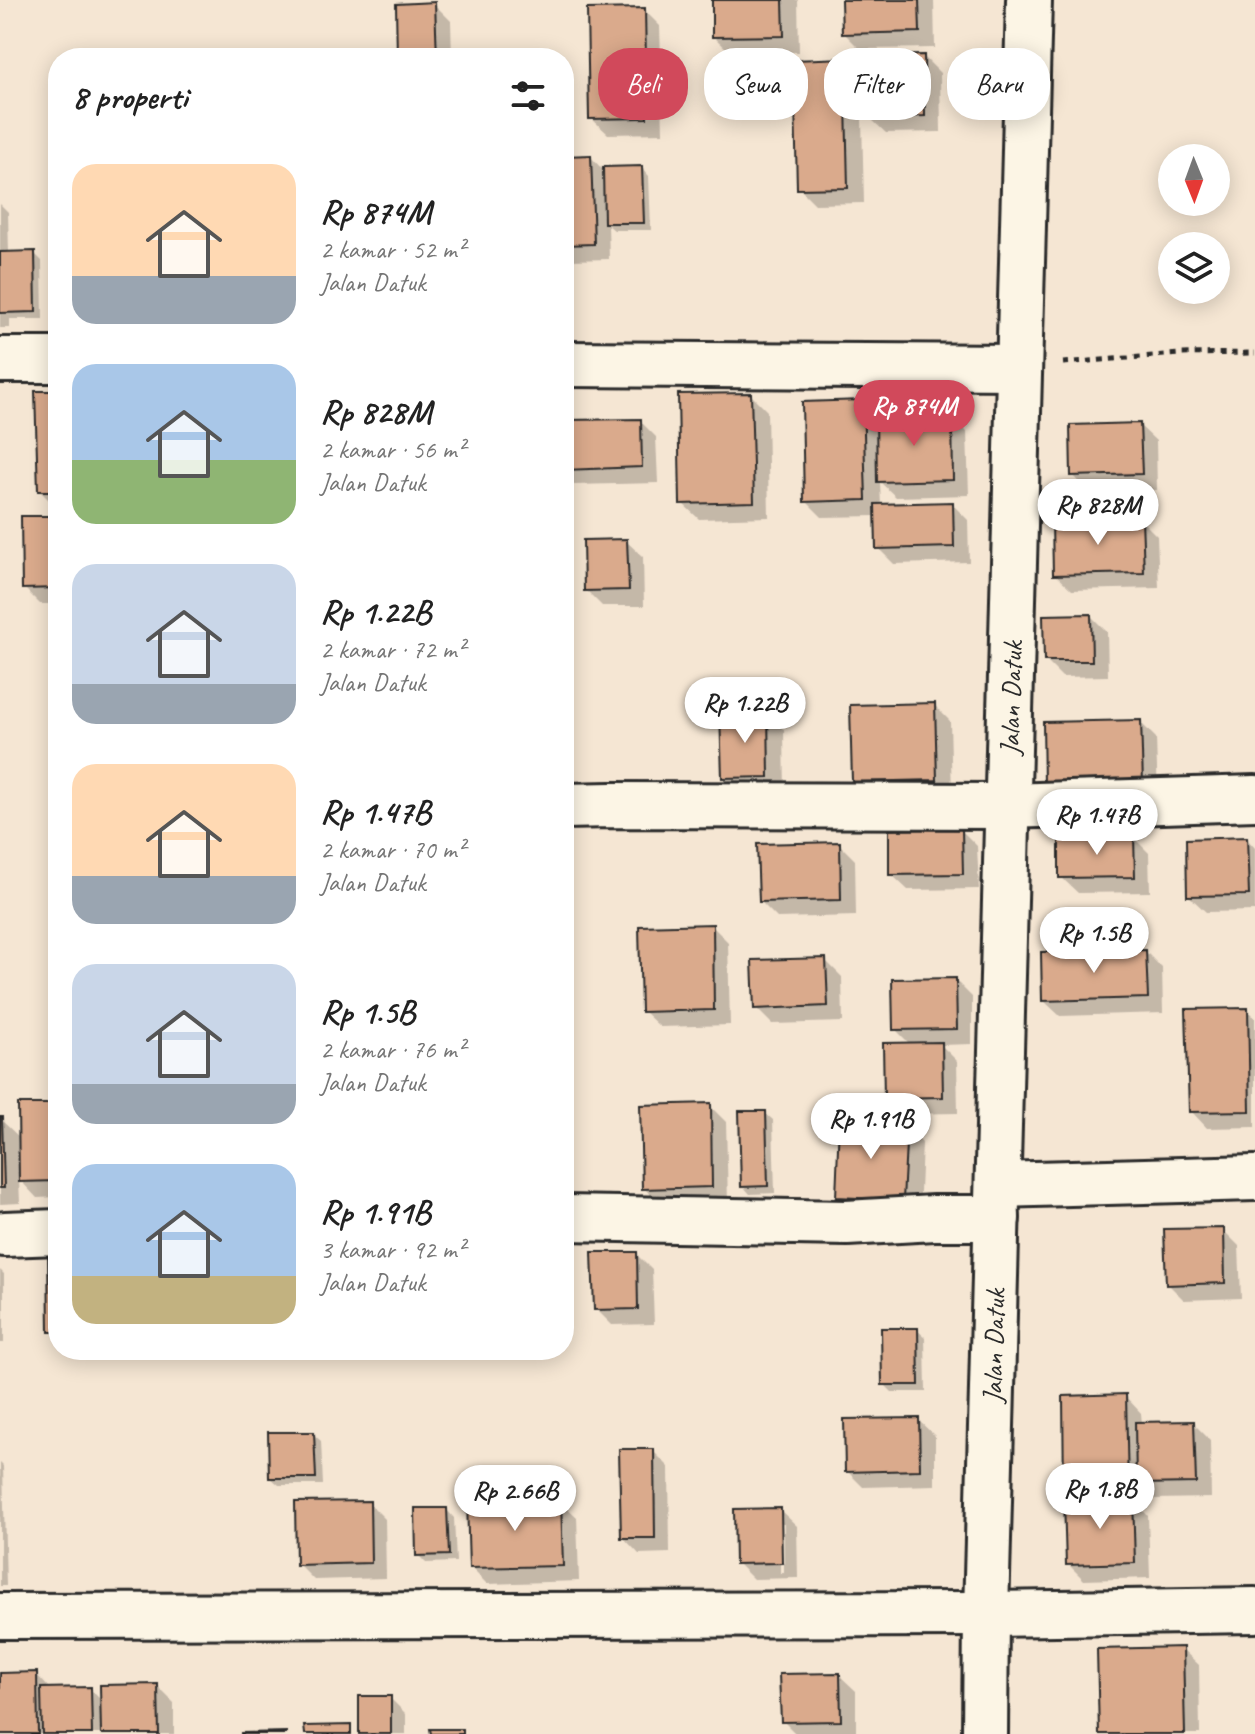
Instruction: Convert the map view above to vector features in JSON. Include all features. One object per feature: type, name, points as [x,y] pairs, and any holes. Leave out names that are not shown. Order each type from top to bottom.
[{"type":"street","name":"Jalan Datuk","points":[[985,1734],[1029,0]]},
{"type":"street","points":[[0,360],[48,360]]},
{"type":"street","points":[[574,364],[1019,367]]},
{"type":"street","points":[[574,806],[1008,806],[1255,798]]},
{"type":"street","points":[[574,1218],[847,1223],[934,1218],[997,1201],[1255,1178]]},
{"type":"street","points":[[5,1234],[48,1232]]},
{"type":"street","points":[[0,1616],[986,1614],[1255,1610]]},
{"type":"path","points":[[1019,367],[1179,354],[1255,353]]},
{"type":"building","points":[[712,0],[783,0],[784,36],[712,37]]},
{"type":"building","points":[[841,0],[919,0],[920,32],[842,34]]},
{"type":"building","points":[[435,2],[437,48],[397,48],[396,4]]},
{"type":"building","points":[[645,8],[646,48],[598,48],[598,119],[589,119],[587,9]]},
{"type":"building","points":[[808,59],[824,59],[824,120],[846,120],[848,188],[797,189],[795,120],[808,120]]},
{"type":"building","points":[[591,155],[594,244],[574,245],[574,156]]},
{"type":"building","points":[[642,166],[644,223],[604,223],[603,167]]},
{"type":"building","points":[[35,251],[36,312],[0,313],[0,252]]},
{"type":"building","points":[[35,391],[48,391],[48,491],[38,491]]},
{"type":"building","points":[[751,393],[754,502],[680,504],[678,394]]},
{"type":"building","points":[[863,400],[866,500],[804,502],[802,402]]},
{"type":"building","points":[[952,414],[953,480],[877,482],[876,416]]},
{"type":"building","points":[[641,419],[642,467],[574,470],[574,420]]},
{"type":"building","points":[[1140,423],[1142,474],[1071,476],[1070,425]]},
{"type":"building","points":[[953,502],[954,547],[876,549],[875,504]]},
{"type":"building","points":[[21,516],[48,516],[48,588],[22,589]]},
{"type":"building","points":[[1142,518],[1144,573],[1053,575],[1052,520]]},
{"type":"building","points":[[627,539],[629,590],[584,591],[583,540]]},
{"type":"building","points":[[1091,614],[1092,661],[1044,661],[1043,615]]},
{"type":"building","points":[[935,703],[937,780],[852,782],[850,705]]},
{"type":"building","points":[[720,712],[768,712],[769,777],[722,778]]},
{"type":"building","points":[[1141,720],[1143,784],[1044,785],[1043,722]]},
{"type":"building","points":[[962,828],[963,874],[889,875],[889,830]]},
{"type":"building","points":[[1134,835],[1135,877],[1059,878],[1059,836]]},
{"type":"building","points":[[1247,837],[1249,895],[1187,896],[1186,839]]},
{"type":"building","points":[[840,842],[841,900],[759,902],[757,844]]},
{"type":"building","points":[[713,924],[714,1010],[641,1012],[639,926]]},
{"type":"building","points":[[1146,950],[1148,998],[1042,1001],[1041,952]]},
{"type":"building","points":[[826,958],[828,1006],[754,1009],[752,960]]},
{"type":"building","points":[[956,978],[957,1029],[893,1030],[892,979]]},
{"type":"building","points":[[1248,1008],[1250,1111],[1189,1112],[1186,1009]]},
{"type":"building","points":[[942,1042],[943,1097],[884,1098],[883,1043]]},
{"type":"building","points":[[711,1103],[712,1187],[642,1189],[640,1105]]},
{"type":"building","points":[[18,1104],[48,1104],[48,1181],[19,1182]]},
{"type":"building","points":[[739,1111],[766,1111],[768,1186],[741,1187]]},
{"type":"building","points":[[2,1117],[4,1188],[0,1188]]},
{"type":"building","points":[[839,1122],[907,1125],[903,1200],[836,1197]]},
{"type":"building","points":[[1224,1228],[1225,1283],[1166,1285],[1164,1229]]},
{"type":"building","points":[[592,1252],[637,1252],[638,1309],[594,1310]]},
{"type":"building","points":[[881,1328],[918,1328],[919,1385],[882,1385]]},
{"type":"building","points":[[1126,1394],[1128,1489],[1064,1491],[1063,1396]]},
{"type":"building","points":[[919,1418],[920,1470],[845,1472],[844,1419]]},
{"type":"building","points":[[1194,1421],[1196,1483],[1136,1484],[1135,1422]]},
{"type":"building","points":[[268,1432],[314,1432],[316,1478],[269,1478]]},
{"type":"building","points":[[619,1449],[654,1449],[655,1538],[621,1538]]},
{"type":"building","points":[[1133,1497],[1135,1563],[1066,1565],[1064,1499]]},
{"type":"building","points":[[561,1499],[563,1566],[469,1568],[467,1500]]},
{"type":"building","points":[[370,1501],[371,1563],[296,1565],[295,1502]]},
{"type":"building","points":[[415,1508],[447,1508],[449,1555],[416,1556]]},
{"type":"building","points":[[781,1508],[782,1563],[735,1564],[734,1509]]},
{"type":"building","points":[[1183,1647],[1185,1734],[1099,1734],[1097,1649]]},
{"type":"building","points":[[37,1672],[38,1734],[0,1734],[0,1673]]},
{"type":"building","points":[[840,1673],[841,1721],[781,1722],[779,1674]]},
{"type":"building","points":[[158,1684],[159,1734],[101,1734],[100,1685]]},
{"type":"building","points":[[91,1687],[92,1734],[42,1734],[41,1688]]},
{"type":"building","points":[[359,1696],[391,1696],[391,1734],[359,1734]]},
{"type":"building","points":[[351,1725],[351,1734],[305,1734],[304,1726]]},
{"type":"building","points":[[430,1729],[463,1729],[463,1734],[431,1734]]},
{"type":"building","points":[[241,1733],[286,1734],[241,1734]]}]
